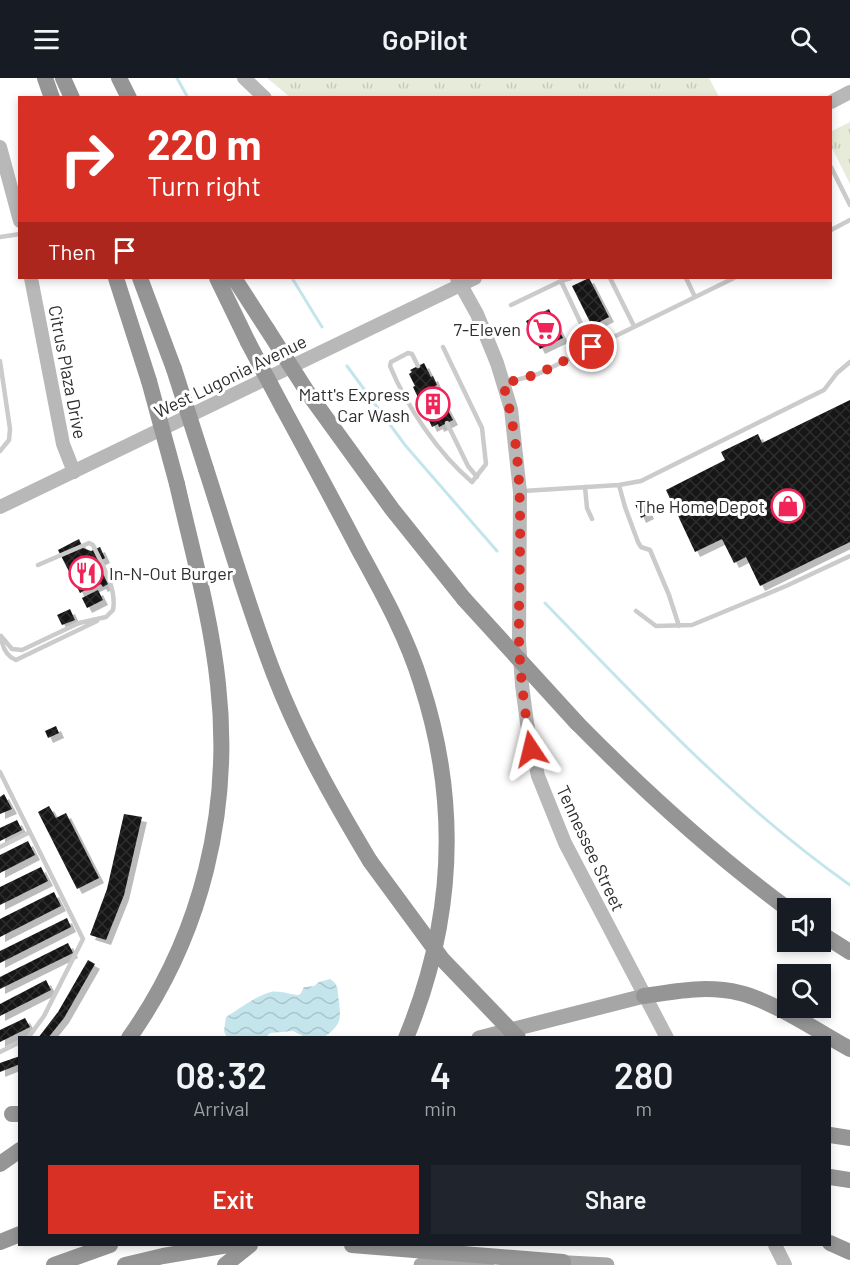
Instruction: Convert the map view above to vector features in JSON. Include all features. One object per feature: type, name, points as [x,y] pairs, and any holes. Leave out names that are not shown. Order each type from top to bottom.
[{"type":"highway","points":[[45,78],[51,96]]},
{"type":"highway","points":[[63,78],[71,96]]},
{"type":"highway","points":[[119,78],[128,96]]},
{"type":"highway","points":[[116,279],[149,381],[177,484],[210,628],[218,684],[222,741],[220,794],[213,847],[194,915],[165,981],[130,1036]]},
{"type":"highway","points":[[140,279],[174,369],[274,674],[294,722],[370,861],[442,959],[516,1036]]},
{"type":"highway","points":[[218,279],[248,342],[402,634],[421,682],[431,716],[440,757],[445,802],[446,885],[440,928],[430,969],[407,1036]]},
{"type":"highway","points":[[235,279],[308,393],[392,509],[464,599],[577,723],[628,775],[681,824],[777,901]]},
{"type":"highway","points":[[831,940],[850,952]]},
{"type":"highway","points":[[644,996],[685,989],[715,989],[740,993],[761,1001],[826,1036]]},
{"type":"highway","points":[[831,1039],[850,1049]]},
{"type":"highway","points":[[831,1135],[850,1138]]},
{"type":"highway","points":[[0,1164],[18,1151]]},
{"type":"highway","points":[[831,1177],[850,1180]]},
{"type":"highway","points":[[0,1242],[18,1235]]},
{"type":"highway","points":[[831,1243],[850,1252]]},
{"type":"highway","points":[[54,1265],[107,1246]]},
{"type":"highway","points":[[125,1265],[222,1246]]},
{"type":"highway","points":[[225,1265],[249,1246]]},
{"type":"highway","points":[[364,1246],[563,1262]]},
{"type":"main road","points":[[244,78],[263,96]]},
{"type":"main road","points":[[832,102],[850,93]]},
{"type":"main road","points":[[0,147],[18,214]]},
{"type":"main road","name":"Citrus Plaza Drive","points":[[31,279],[63,444],[74,472]]},
{"type":"main road","name":"West Lugonia Avenue","points":[[0,507],[459,281]]},
{"type":"main road","name":"Tennessee Street","points":[[459,281],[477,314],[511,409],[520,492],[519,641],[526,723],[531,749],[550,809],[565,843],[666,1036]]},
{"type":"main road","points":[[487,1036],[644,996]]},
{"type":"main road","points":[[776,1246],[785,1265]]},
{"type":"main road","points":[[421,1265],[479,1262],[563,1262],[607,1265]]},
{"type":"lane","points":[[832,169],[850,205]]},
{"type":"lane","points":[[832,229],[850,220]]},
{"type":"lane","points":[[0,237],[18,234]]},
{"type":"lane","points":[[511,305],[568,279]]},
{"type":"lane","points":[[610,279],[634,327]]},
{"type":"lane","points":[[686,279],[695,297]]},
{"type":"lane","points":[[503,384],[538,374],[732,279]]},
{"type":"lane","points":[[561,281],[592,347]]},
{"type":"lane","points":[[418,366],[412,354],[408,353],[391,362],[390,366],[420,422],[461,473],[472,482],[486,464],[482,428],[443,347]]},
{"type":"lane","points":[[0,361],[10,429],[9,440],[0,451]]},
{"type":"lane","points":[[520,492],[641,482],[824,390],[837,373],[850,362]]},
{"type":"lane","points":[[447,423],[468,466],[477,477]]},
{"type":"lane","points":[[619,485],[638,542],[641,547],[650,550],[679,626]]},
{"type":"lane","points":[[585,488],[587,508],[592,519]]},
{"type":"lane","points":[[38,565],[84,543],[93,545],[111,586],[114,601],[111,615],[16,660],[8,655],[2,645],[1,636],[12,649],[22,650],[79,623],[99,620]]},
{"type":"lane","points":[[636,611],[656,626],[692,625],[786,586],[850,556]]},
{"type":"lane","points":[[0,772],[3,784],[30,832],[83,939],[44,1016],[29,1036]]},
{"type":"lane","points":[[0,847],[30,832]]},
{"type":"lane","points":[[0,1052],[18,1043]]},
{"type":"green space","points":[[267,78],[709,78],[718,96],[289,96]]},
{"type":"green space","points":[[850,122],[850,184],[832,148],[832,131]]},
{"type":"water","points":[[330,979],[338,988],[340,1018],[333,1030],[326,1036],[303,1036],[293,1031],[270,1033],[267,1036],[226,1036],[224,1031],[226,1017],[254,999],[274,992],[299,995],[304,987],[314,986]]},
{"type":"building","points":[[590,279],[609,317],[592,326],[572,286]]},
{"type":"building","name":"7-Eleven","points":[[549,309],[563,338],[540,349],[526,321]]},
{"type":"building","name":"Matt's Express Car Wash","points":[[424,363],[431,377],[433,376],[437,385],[435,386],[453,420],[439,427],[438,424],[432,427],[409,374],[412,372],[410,370]]},
{"type":"building","name":"The Home Depot","points":[[850,400],[850,542],[760,586],[746,557],[734,563],[722,539],[695,552],[666,490],[725,460],[721,452],[758,434],[762,443]]},
{"type":"building","points":[[639,502],[641,507],[645,505],[649,514],[641,518],[635,504]]},
{"type":"building","name":"In-N-Out Burger","points":[[79,539],[83,548],[91,551],[100,547],[105,558],[97,562],[108,584],[103,587],[101,584],[93,588],[92,586],[80,593],[58,550]]},
{"type":"building","name":"In-N-Out Burger","points":[[98,590],[103,600],[87,608],[82,598]]},
{"type":"building","name":"In-N-Out Burger","points":[[70,609],[75,620],[62,625],[57,615]]},
{"type":"building","points":[[56,726],[59,733],[48,738],[45,731]]},
{"type":"building","points":[[4,794],[12,809],[0,814],[0,797]]},
{"type":"building","points":[[49,806],[56,818],[66,813],[99,878],[77,889],[38,812]]},
{"type":"building","points":[[124,814],[142,817],[124,895],[106,940],[90,935],[107,889]]},
{"type":"building","points":[[17,820],[22,830],[0,841],[0,828]]},
{"type":"building","points":[[28,841],[35,855],[0,873],[0,855]]},
{"type":"building","points":[[41,867],[48,881],[0,905],[0,887]]},
{"type":"building","points":[[54,892],[61,906],[0,937],[0,919]]},
{"type":"building","points":[[67,918],[71,927],[0,963],[0,951]]},
{"type":"building","points":[[68,943],[73,953],[0,989],[0,977]]},
{"type":"building","points":[[88,960],[95,964],[64,1018],[50,1036],[40,1036],[58,1012]]},
{"type":"building","points":[[46,980],[51,990],[0,1016],[0,1004]]},
{"type":"building","points":[[25,1018],[30,1027],[0,1042],[0,1030]]},
{"type":"building","points":[[18,1057],[18,1065],[0,1072],[0,1063]]},
{"type":"waterway","points":[[177,78],[187,96]]},
{"type":"waterway","points":[[293,279],[322,327]]},
{"type":"waterway","points":[[347,366],[405,445],[497,551]]},
{"type":"waterway","points":[[545,603],[654,715],[729,787],[808,854],[850,885]]},
{"type":"place","name":"7-Eleven","points":[[544,329]]},
{"type":"place","name":"Matt's Express Car Wash","points":[[433,404]]},
{"type":"place","name":"The Home Depot","points":[[788,506]]},
{"type":"place","name":"In-N-Out Burger","points":[[86,573]]},
{"type":"route","points":[[531,749],[526,723],[519,641],[520,492],[511,409],[503,384],[538,374],[592,347]]}]
